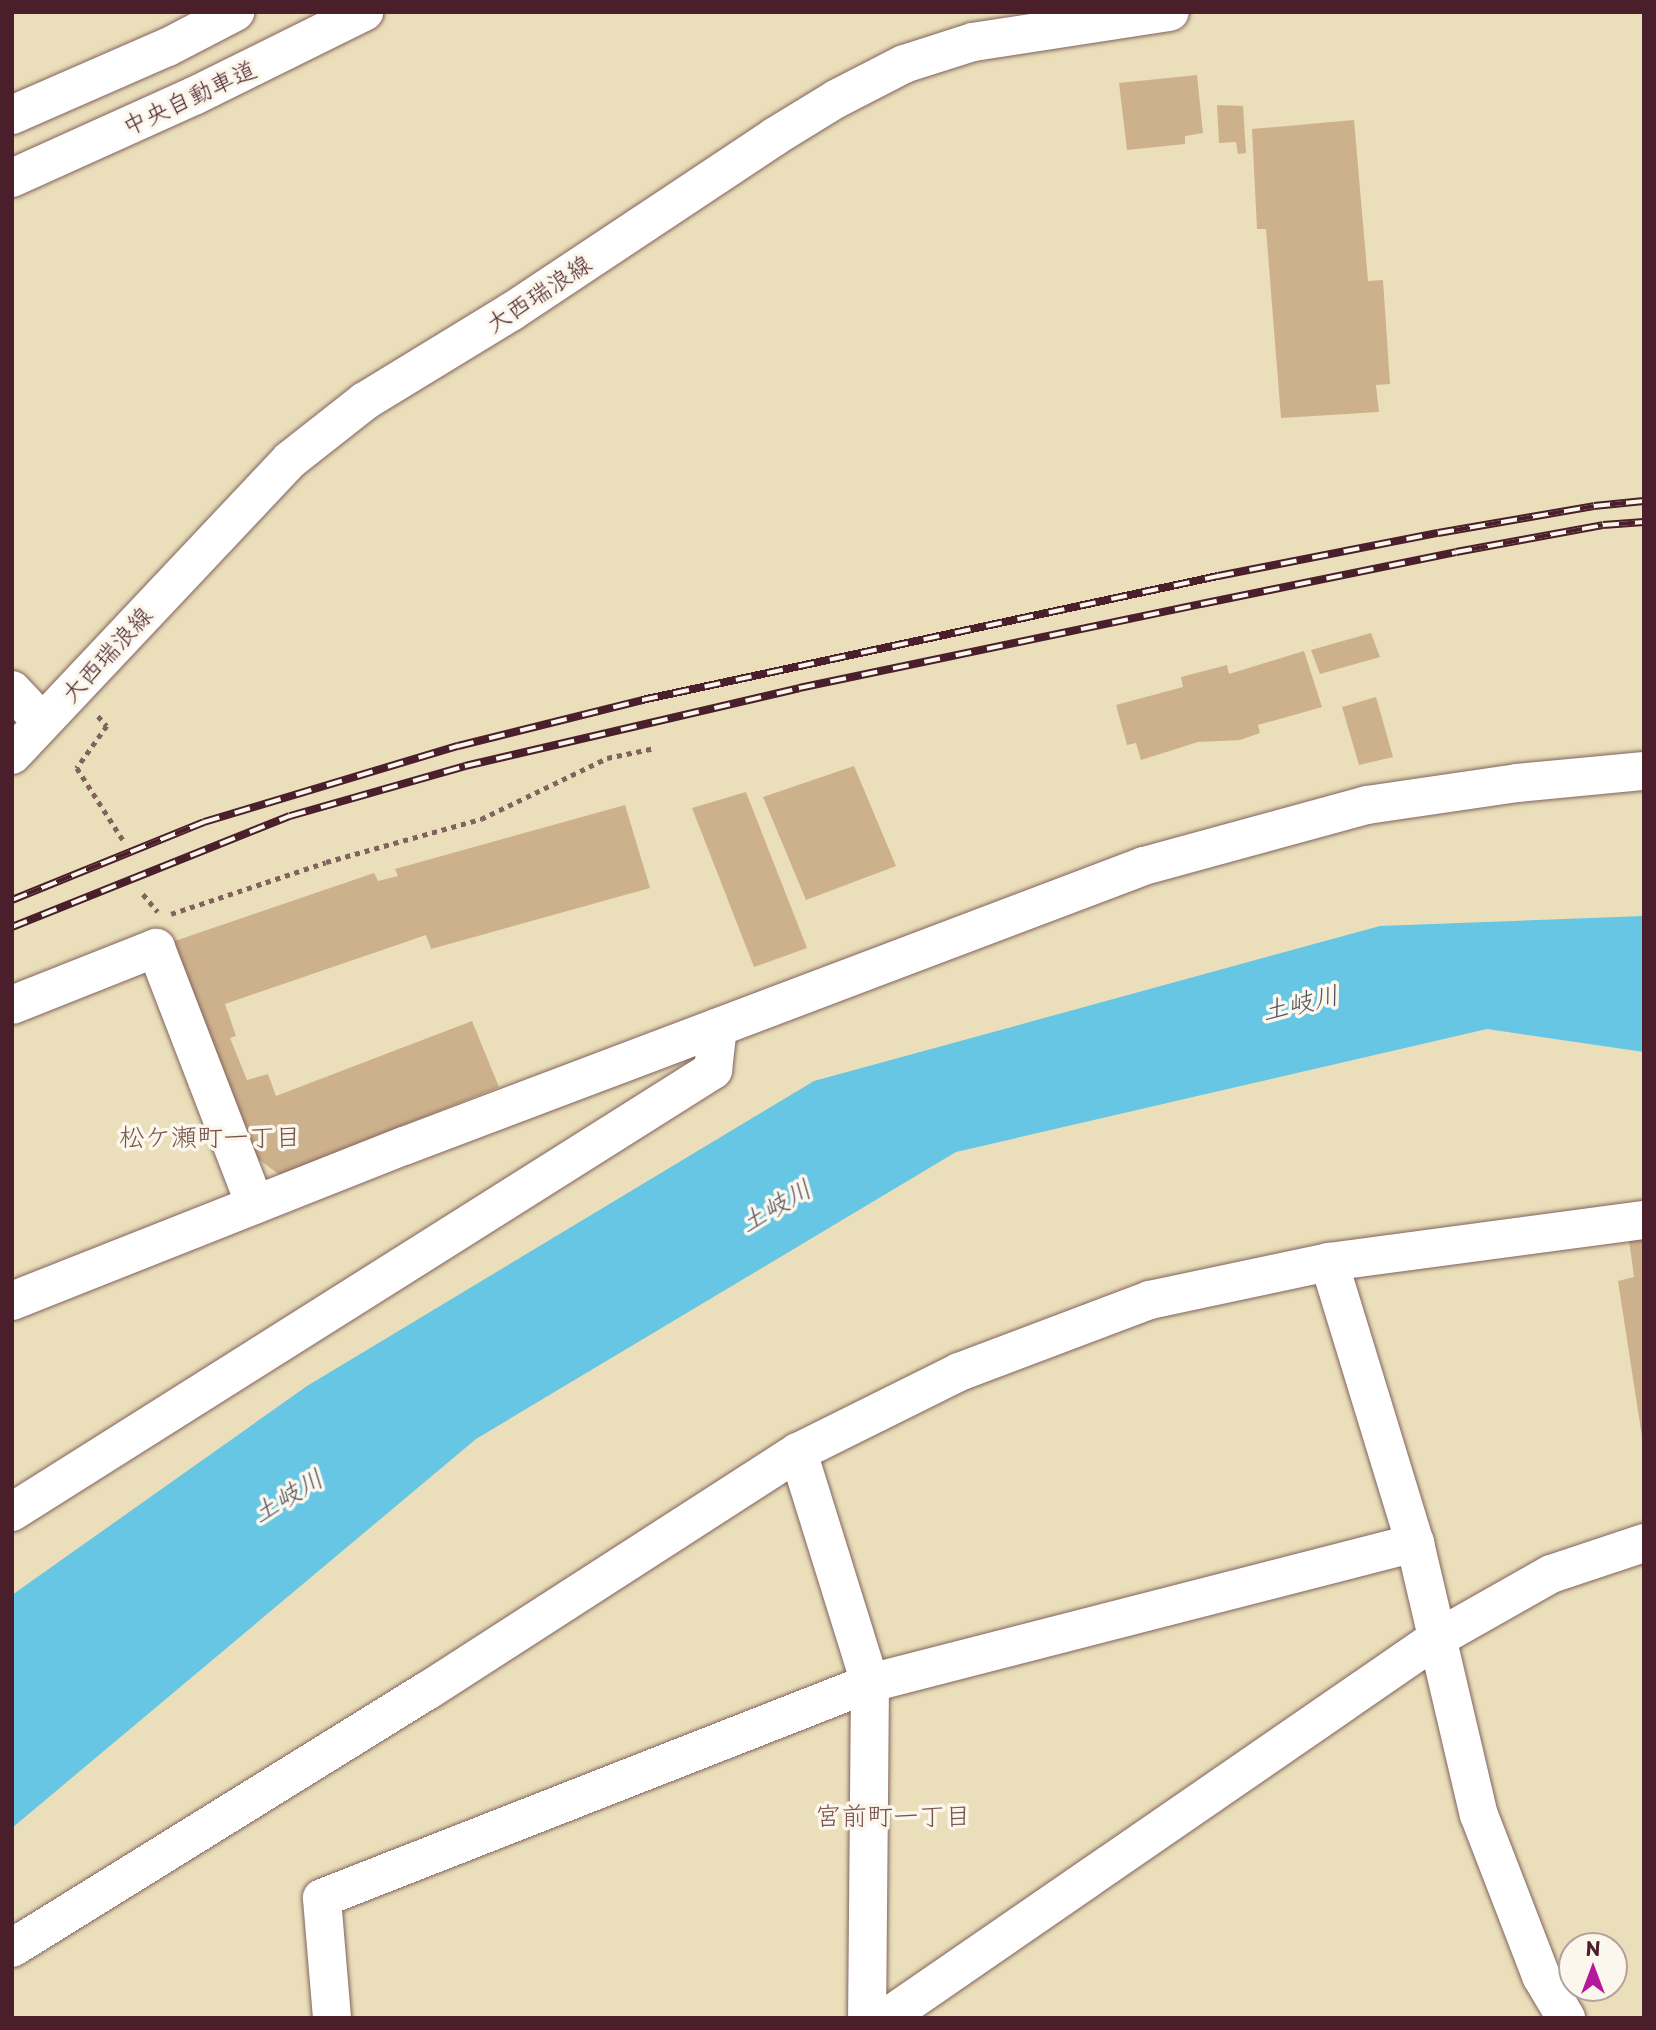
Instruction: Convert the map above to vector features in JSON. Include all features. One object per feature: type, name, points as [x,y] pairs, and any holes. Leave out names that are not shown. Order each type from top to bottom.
[{"type":"main road","points":[[12,115],[168,47],[234,12]]},
{"type":"main road","name":"中央自動車道","points":[[12,178],[194,96],[365,12]]},
{"type":"main road","name":"大西瑞浪線","points":[[12,754],[290,460],[355,410],[511,312],[816,111],[904,64],[973,42],[1170,12]]},
{"type":"main road","points":[[12,690],[42,722]]},
{"type":"main road","points":[[12,1301],[718,1027],[1144,866],[1367,805],[1517,783],[1644,771]]},
{"type":"main road","points":[[12,1006],[156,948],[255,1205]]},
{"type":"main road","points":[[12,1511],[713,1070],[718,1027]]},
{"type":"main road","points":[[12,1948],[427,1691],[798,1452],[959,1372],[1150,1300],[1329,1262],[1644,1220]]},
{"type":"main road","points":[[1329,1262],[1415,1543],[1479,1815],[1541,1976],[1566,2018]]},
{"type":"main road","points":[[798,1452],[870,1683],[867,2018]]},
{"type":"main road","points":[[332,2018],[322,1898],[870,1683],[1415,1543]]},
{"type":"main road","points":[[886,2018],[1436,1639],[1550,1574],[1644,1543]]},
{"type":"path","points":[[74,689],[107,726],[77,768],[125,843]]},
{"type":"path","points":[[162,918],[326,862],[481,818],[607,758],[655,748]]},
{"type":"water","name":"土岐川","points":[[1644,916],[1644,1052],[1487,1029],[956,1152],[476,1439],[12,1828],[12,1595],[307,1386],[814,1081],[1380,926]]},
{"type":"building","points":[[1197,75],[1203,133],[1185,136],[1185,144],[1127,150],[1119,83]]},
{"type":"building","points":[[1217,105],[1243,106],[1246,153],[1238,154],[1236,142],[1219,143]]},
{"type":"building","points":[[1354,120],[1368,281],[1383,280],[1390,384],[1376,385],[1379,412],[1281,418],[1266,229],[1257,229],[1252,129]]},
{"type":"building","points":[[1371,633],[1380,657],[1320,674],[1311,650]]},
{"type":"building","points":[[1304,651],[1322,707],[1258,725],[1260,733],[1240,740],[1198,742],[1141,760],[1136,743],[1127,745],[1116,705],[1183,687],[1181,677],[1227,665],[1229,674]]},
{"type":"building","points":[[1376,697],[1393,757],[1359,765],[1342,707]]},
{"type":"building","points":[[854,766],[896,866],[806,900],[763,797]]},
{"type":"building","points":[[746,792],[807,948],[754,967],[692,808]]},
{"type":"building","points":[[625,805],[650,888],[431,949],[426,935],[225,1004],[236,1036],[230,1038],[247,1080],[268,1074],[276,1096],[472,1021],[499,1087],[280,1175],[254,1156],[169,943],[374,873],[378,881],[398,876],[395,869]]},
{"type":"building","points":[[1644,1239],[1642,1437],[1618,1281],[1634,1277],[1629,1240]]},
{"type":"railway","points":[[12,900],[204,822],[458,746],[642,700],[1218,576],[1438,533],[1594,506],[1644,501]]},
{"type":"railway","points":[[12,927],[290,816],[465,766],[799,688],[1201,604],[1456,552],[1603,525],[1644,522]]},
{"type":"district","name":"松ケ瀬町一丁目","points":[[210,1136]]},
{"type":"district","name":"宮前町一丁目","points":[[893,1815]]}]
